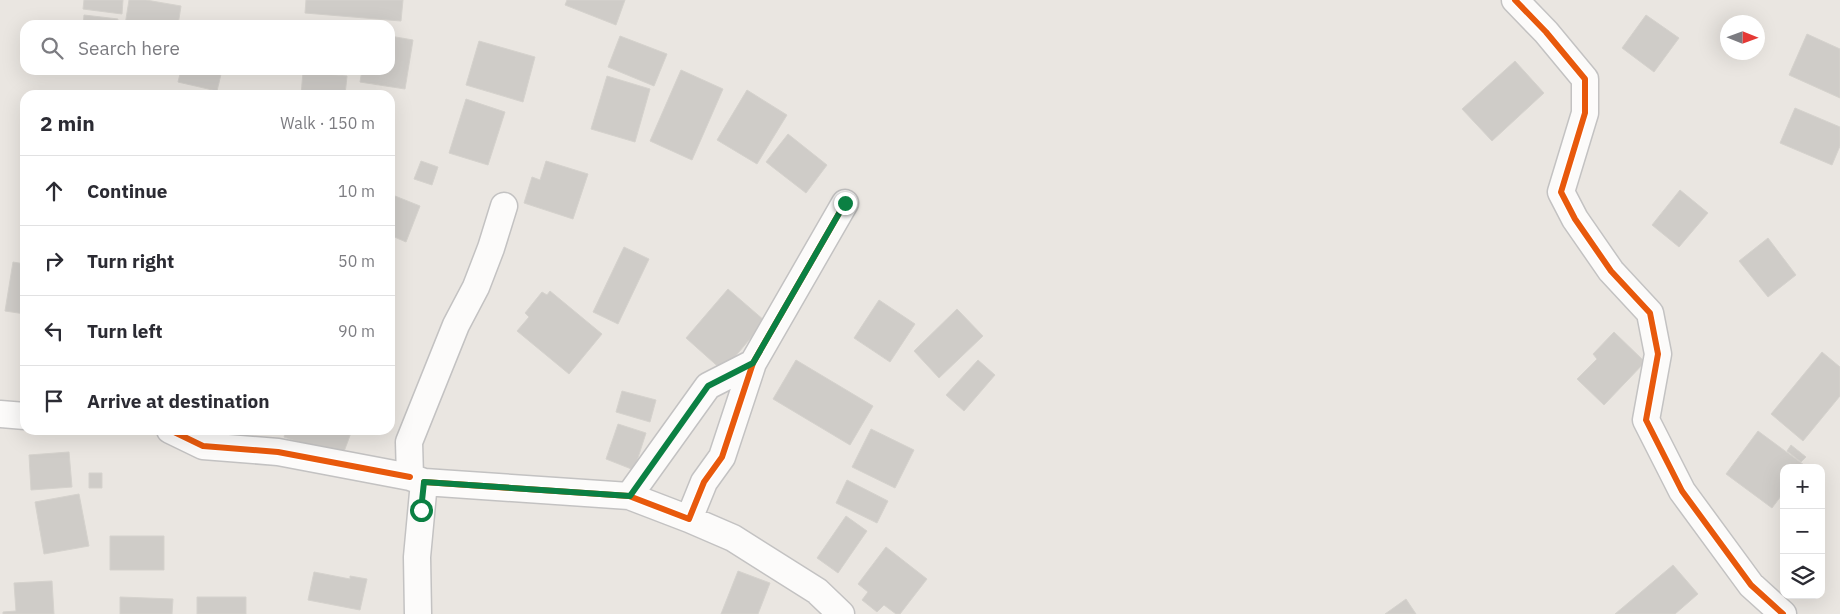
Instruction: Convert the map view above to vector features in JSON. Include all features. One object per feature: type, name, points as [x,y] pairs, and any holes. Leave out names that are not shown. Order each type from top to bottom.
[{"type":"street","points":[[1515,0],[1546,32],[1585,79],[1586,113],[1561,192],[1575,219],[1611,272],[1650,313],[1658,354],[1646,420],[1682,491],[1752,585],[1783,614]]},
{"type":"street","points":[[689,519],[704,482],[722,457],[753,363],[845,203]]},
{"type":"street","points":[[418,614],[417,480],[409,442],[456,325],[476,288],[492,248],[504,206]]},
{"type":"street","points":[[630,496],[708,386],[753,363]]},
{"type":"street","points":[[0,414],[20,416]]},
{"type":"street","points":[[180,435],[202,446],[278,452],[417,480],[630,496],[733,538],[817,591],[841,614]]},
{"type":"building","points":[[84,0],[123,0],[122,14],[83,9]]},
{"type":"building","points":[[129,0],[146,0],[181,6],[179,20],[126,20]]},
{"type":"building","points":[[306,0],[403,0],[401,21],[305,13]]},
{"type":"building","points":[[567,0],[625,0],[616,25],[565,5]]},
{"type":"building","points":[[84,15],[118,19],[118,20],[84,20]]},
{"type":"building","points":[[1646,15],[1679,38],[1654,72],[1622,48]]},
{"type":"building","points":[[1807,34],[1840,49],[1840,98],[1789,75]]},
{"type":"building","points":[[620,36],[667,54],[654,86],[608,67]]},
{"type":"building","points":[[395,37],[413,40],[405,89],[360,82],[361,75],[395,75]]},
{"type":"building","points":[[479,41],[535,57],[523,102],[466,85]]},
{"type":"building","points":[[1515,61],[1544,93],[1492,141],[1462,109]]},
{"type":"building","points":[[681,70],[723,89],[692,160],[650,141]]},
{"type":"building","points":[[180,75],[221,75],[217,90],[178,82]]},
{"type":"building","points":[[303,75],[347,76],[346,90],[301,90]]},
{"type":"building","points":[[607,76],[650,89],[635,142],[591,129]]},
{"type":"building","points":[[747,90],[787,115],[757,164],[717,140]]},
{"type":"building","points":[[466,99],[505,112],[488,165],[449,153]]},
{"type":"building","points":[[1795,108],[1840,127],[1840,146],[1832,165],[1780,143]]},
{"type":"building","points":[[788,134],[827,165],[806,193],[766,162]]},
{"type":"building","points":[[421,161],[438,167],[432,185],[414,179]]},
{"type":"building","points":[[546,161],[588,174],[573,219],[524,203],[532,177],[540,180]]},
{"type":"building","points":[[1680,190],[1708,213],[1679,247],[1652,225]]},
{"type":"building","points":[[395,196],[420,206],[406,242],[395,237]]},
{"type":"building","points":[[1768,238],[1796,275],[1768,297],[1739,261]]},
{"type":"building","points":[[624,247],[649,259],[618,324],[593,312]]},
{"type":"building","points":[[13,262],[20,263],[20,313],[5,311]]},
{"type":"building","points":[[728,289],[765,321],[723,371],[686,338]]},
{"type":"building","points":[[550,291],[602,334],[569,374],[517,331],[529,317],[525,313],[542,292],[547,295]]},
{"type":"building","points":[[879,300],[915,324],[890,362],[854,338]]},
{"type":"building","points":[[957,309],[983,336],[939,378],[914,351]]},
{"type":"building","points":[[1614,332],[1645,362],[1604,405],[1577,379],[1597,359],[1593,354]]},
{"type":"building","points":[[1822,352],[1840,367],[1840,396],[1803,441],[1771,414]]},
{"type":"building","points":[[796,360],[873,406],[850,445],[773,399]]},
{"type":"building","points":[[978,360],[995,375],[964,411],[946,395]]},
{"type":"building","points":[[622,391],[656,400],[650,422],[616,412]]},
{"type":"building","points":[[618,424],[646,433],[634,470],[606,459]]},
{"type":"building","points":[[871,429],[914,450],[895,488],[852,467]]},
{"type":"building","points":[[1758,431],[1803,464],[1780,464],[1780,497],[1772,508],[1726,474]]},
{"type":"building","points":[[285,435],[350,435],[342,457],[284,437]]},
{"type":"building","points":[[1791,445],[1806,457],[1801,462],[1787,451]]},
{"type":"building","points":[[69,452],[72,487],[31,490],[29,455]]},
{"type":"building","points":[[89,473],[102,473],[102,488],[89,488]]},
{"type":"building","points":[[847,480],[888,501],[877,523],[836,503]]},
{"type":"building","points":[[79,494],[89,546],[44,554],[35,502]]},
{"type":"building","points":[[846,516],[867,531],[838,573],[817,558]]},
{"type":"building","points":[[110,536],[164,536],[164,570],[110,570]]},
{"type":"building","points":[[886,547],[927,579],[900,614],[896,614],[884,605],[877,612],[862,600],[868,592],[858,584]]},
{"type":"building","points":[[1673,565],[1698,594],[1675,614],[1615,614]]},
{"type":"building","points":[[738,571],[770,583],[758,614],[721,614]]},
{"type":"building","points":[[314,572],[350,579],[350,576],[367,579],[360,610],[308,600]]},
{"type":"building","points":[[52,581],[54,614],[3,614],[3,612],[16,611],[14,583]]},
{"type":"building","points":[[120,597],[173,599],[172,614],[120,614]]},
{"type":"building","points":[[197,597],[246,597],[246,614],[197,614]]},
{"type":"building","points":[[1406,599],[1416,614],[1385,614]]},
{"type":"cycle path","points":[[1515,0],[1546,32],[1585,79],[1585,113],[1561,192],[1575,219],[1611,271],[1650,313],[1658,354],[1646,420],[1682,491],[1751,585],[1783,614]]},
{"type":"cycle path","points":[[424,482],[629,496],[689,519],[704,482],[722,457],[753,363],[845,203]]},
{"type":"cycle path","points":[[180,435],[203,446],[278,452],[410,477]]},
{"type":"route","points":[[421,510],[424,482],[630,496],[708,386],[753,363],[845,203]]}]
